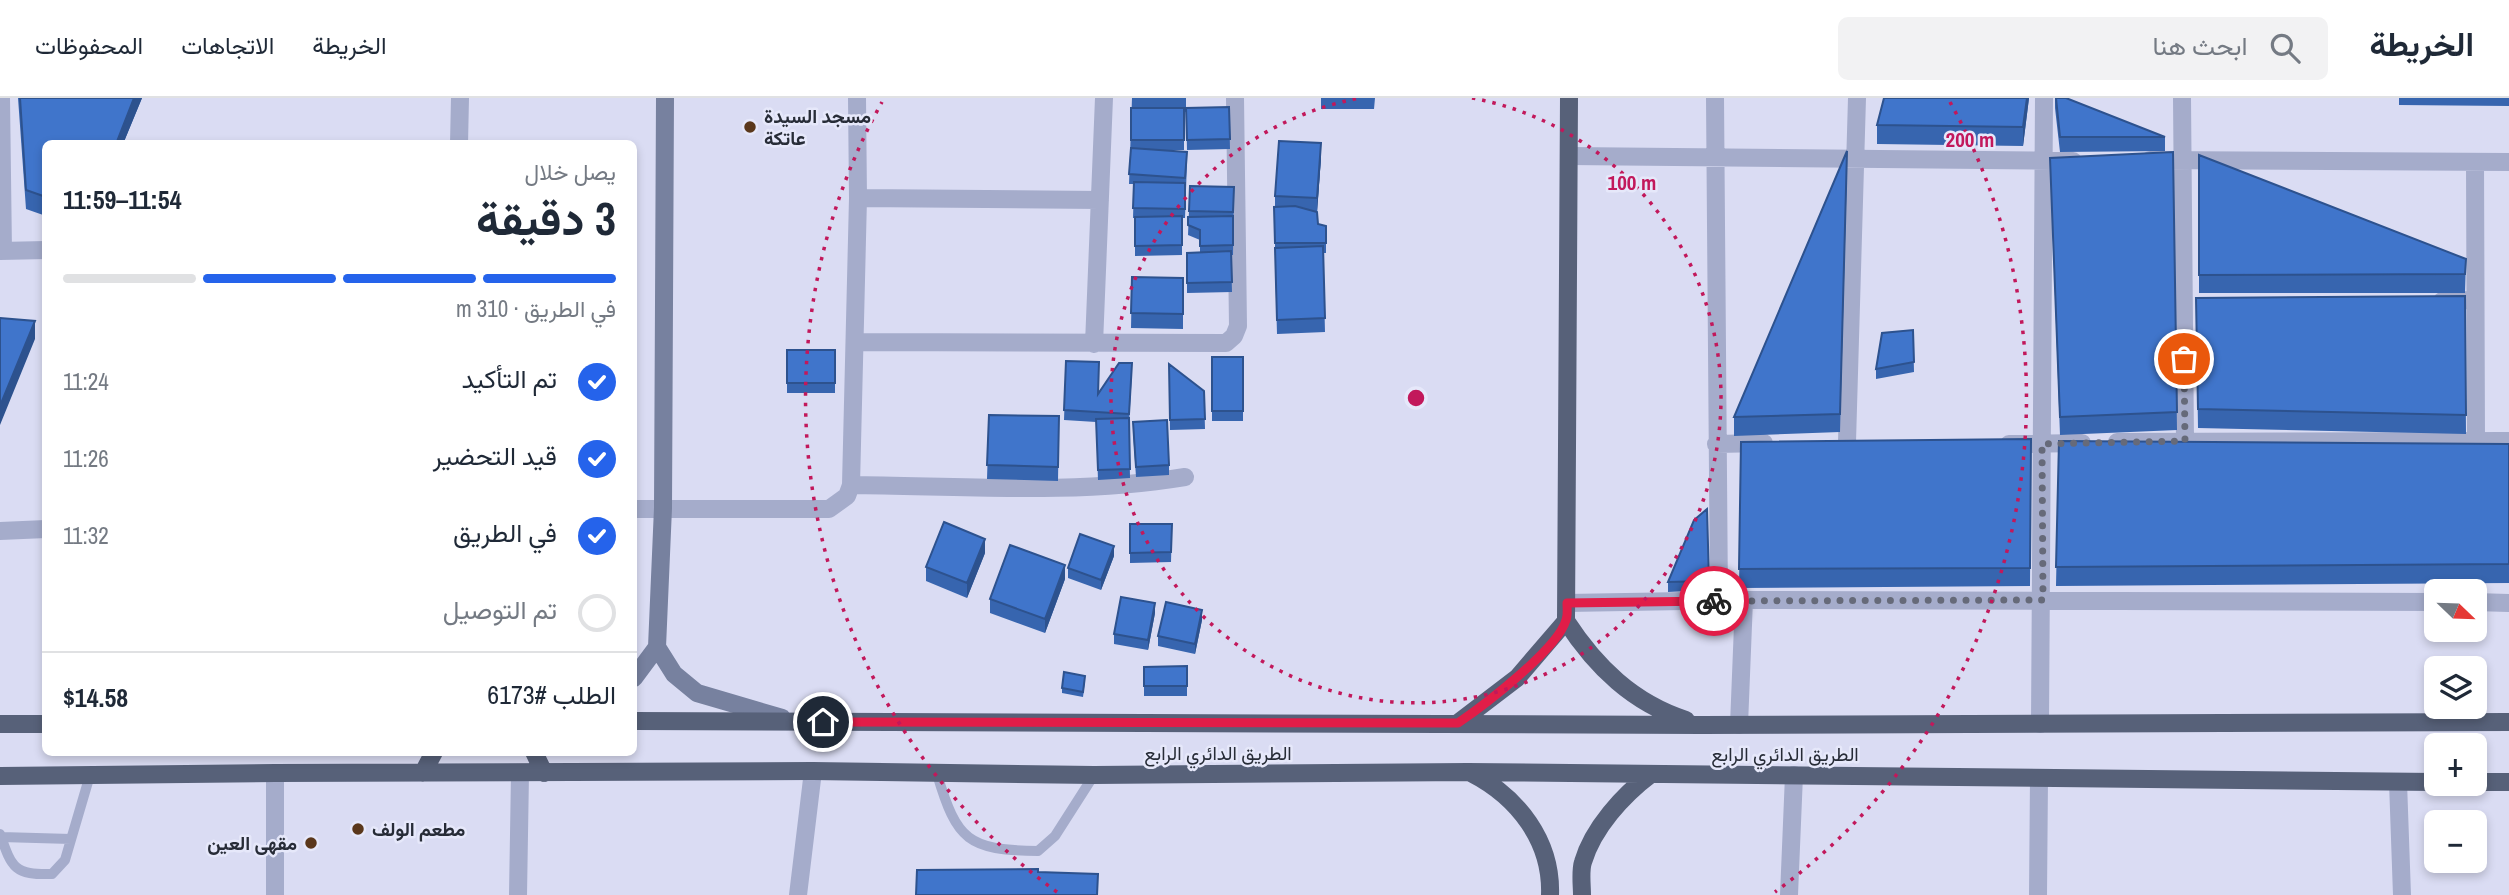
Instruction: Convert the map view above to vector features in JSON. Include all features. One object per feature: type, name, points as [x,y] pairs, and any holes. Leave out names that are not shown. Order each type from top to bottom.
[{"type":"main road","points":[[1569,98],[1567,612],[1601,668],[1623,687],[1647,703],[1701,725]]},
{"type":"main road","points":[[1458,723],[1517,678],[1567,612]]},
{"type":"main road","name":"الطريق الدائري الرابع","points":[[637,721],[1701,725],[2509,722]]},
{"type":"main road","points":[[0,724],[42,724]]},
{"type":"main road","points":[[423,773],[432,756]]},
{"type":"main road","points":[[536,756],[544,773]]},
{"type":"main road","name":"الطريق الدائري الرابع","points":[[0,776],[813,771],[1094,775],[1468,772],[2424,782]]},
{"type":"main road","points":[[1468,772],[1504,795],[1532,827],[1548,866],[1550,895]]},
{"type":"main road","points":[[1582,895],[1582,863],[1591,845],[1619,804],[1651,774]]},
{"type":"main road","points":[[2487,782],[2509,782]]},
{"type":"street","points":[[1,98],[1,251],[42,250]]},
{"type":"street","points":[[459,140],[460,98]]},
{"type":"street","points":[[637,674],[657,647],[663,508],[665,98]]},
{"type":"street","points":[[637,509],[829,509],[847,496],[851,485],[856,342],[857,98]]},
{"type":"street","points":[[1094,344],[1104,98]]},
{"type":"street","points":[[856,342],[1226,343],[1234,336],[1238,326],[1235,98]]},
{"type":"street","points":[[1715,98],[1718,601]]},
{"type":"street","points":[[1847,442],[1857,98]]},
{"type":"street","points":[[2040,724],[2043,600],[2044,98]]},
{"type":"street","points":[[2182,98],[2182,160],[2190,304],[2185,441]]},
{"type":"street","points":[[1569,156],[2086,161]]},
{"type":"street","points":[[2127,160],[2509,162]]},
{"type":"street","points":[[2475,162],[2476,441]]},
{"type":"street","points":[[858,198],[1100,200]]},
{"type":"street","points":[[2418,301],[2474,300]]},
{"type":"street","points":[[1986,443],[2509,440]]},
{"type":"street","points":[[1716,444],[1781,443]]},
{"type":"street","points":[[851,485],[1084,488],[1129,486],[1185,477]]},
{"type":"street","points":[[0,531],[42,529]]},
{"type":"street","points":[[1567,612],[1744,600],[2424,602]]},
{"type":"street","points":[[1740,725],[1744,600]]},
{"type":"street","points":[[2487,602],[2509,603]]},
{"type":"street","points":[[657,647],[674,674],[697,693],[722,703],[797,722]]},
{"type":"street","points":[[798,895],[813,771]]},
{"type":"street","points":[[275,773],[275,895]]},
{"type":"street","points":[[518,895],[520,774]]},
{"type":"street","points":[[1789,895],[1794,775]]},
{"type":"street","points":[[2038,895],[2039,778]]},
{"type":"street","points":[[2398,782],[2402,895]]},
{"type":"lane","points":[[937,774],[947,808],[967,838],[996,851],[1038,851],[1046,846],[1094,775]]},
{"type":"lane","points":[[71,839],[1,835],[11,864],[31,875],[58,870],[65,860],[90,775]]},
{"type":"building","points":[[20,98],[134,98],[118,140],[42,140],[42,196],[26,190]]},
{"type":"building","points":[[1884,98],[2027,98],[2023,127],[1877,125]]},
{"type":"building","points":[[2056,98],[2066,98],[2165,137],[2060,137]]},
{"type":"building","points":[[1229,107],[1230,139],[1187,140],[1186,108]]},
{"type":"building","points":[[1131,108],[1184,108],[1184,140],[1131,140]]},
{"type":"building","points":[[1279,141],[1321,143],[1317,198],[1275,196]]},
{"type":"building","points":[[1131,148],[1187,152],[1185,178],[1129,174]]},
{"type":"building","points":[[1847,151],[1840,414],[1734,417]]},
{"type":"building","points":[[2173,152],[2177,412],[2060,417],[2050,158]]},
{"type":"building","points":[[2199,155],[2466,259],[2465,274],[2199,275]]},
{"type":"building","points":[[1134,182],[1185,183],[1185,209],[1133,208]]},
{"type":"building","points":[[1190,186],[1234,187],[1233,212],[1189,211]]},
{"type":"building","points":[[1295,206],[1317,212],[1318,224],[1326,226],[1326,243],[1275,243],[1274,207]]},
{"type":"building","points":[[1182,216],[1182,245],[1135,246],[1135,217]]},
{"type":"building","points":[[1233,216],[1233,245],[1200,246],[1200,230],[1188,225],[1188,217]]},
{"type":"building","points":[[1323,246],[1325,318],[1277,320],[1275,248]]},
{"type":"building","points":[[1231,251],[1232,282],[1187,283],[1187,253]]},
{"type":"building","points":[[1132,277],[1183,278],[1183,314],[1131,313]]},
{"type":"building","points":[[2465,296],[2466,415],[2198,409],[2196,298]]},
{"type":"building","points":[[0,318],[35,321],[0,406]]},
{"type":"building","points":[[1913,330],[1914,362],[1876,369],[1882,333]]},
{"type":"building","points":[[787,350],[835,350],[835,383],[787,383]]},
{"type":"building","points":[[1212,357],[1243,357],[1243,411],[1212,411]]},
{"type":"building","points":[[1066,361],[1099,362],[1098,394],[1119,363],[1132,363],[1129,414],[1064,410]]},
{"type":"building","points":[[1169,364],[1204,391],[1205,419],[1170,420]]},
{"type":"building","points":[[989,415],[1059,416],[1058,467],[987,465]]},
{"type":"building","points":[[1129,418],[1130,469],[1098,470],[1096,419]]},
{"type":"building","points":[[1167,420],[1169,465],[1136,467],[1133,422]]},
{"type":"building","points":[[2031,439],[2030,568],[1739,569],[1741,442]]},
{"type":"building","points":[[2059,441],[2509,444],[2509,564],[2056,567]]},
{"type":"building","points":[[1707,509],[1709,581],[1668,582],[1694,520]]},
{"type":"building","points":[[944,522],[985,539],[967,583],[926,567]]},
{"type":"building","points":[[1130,524],[1172,524],[1171,552],[1130,553]]},
{"type":"building","points":[[1080,534],[1114,546],[1101,580],[1068,568]]},
{"type":"building","points":[[1010,545],[1065,565],[1045,619],[990,599]]},
{"type":"building","points":[[1121,597],[1155,603],[1148,640],[1114,634]]},
{"type":"building","points":[[1166,602],[1202,610],[1195,644],[1158,636]]},
{"type":"building","points":[[1187,666],[1187,686],[1144,686],[1144,667]]},
{"type":"building","points":[[1064,672],[1085,676],[1083,692],[1062,688]]},
{"type":"building","points":[[1038,869],[1038,872],[1098,874],[1097,895],[916,895],[917,870]]},
{"type":"way so far","points":[[1714,601],[2043,600],[2042,444],[2185,441],[2184,359]]},
{"type":"place","name":"مسجد السيدة عاتكة","points":[[750,127]]},
{"type":"place","name":"مطعم الولف","points":[[358,829]]},
{"type":"place","name":"مقهى العين","points":[[311,843]]},
{"type":"route","points":[[823,722],[1458,723],[1498,694],[1534,660],[1566,621],[1567,603],[1714,601]]}]
